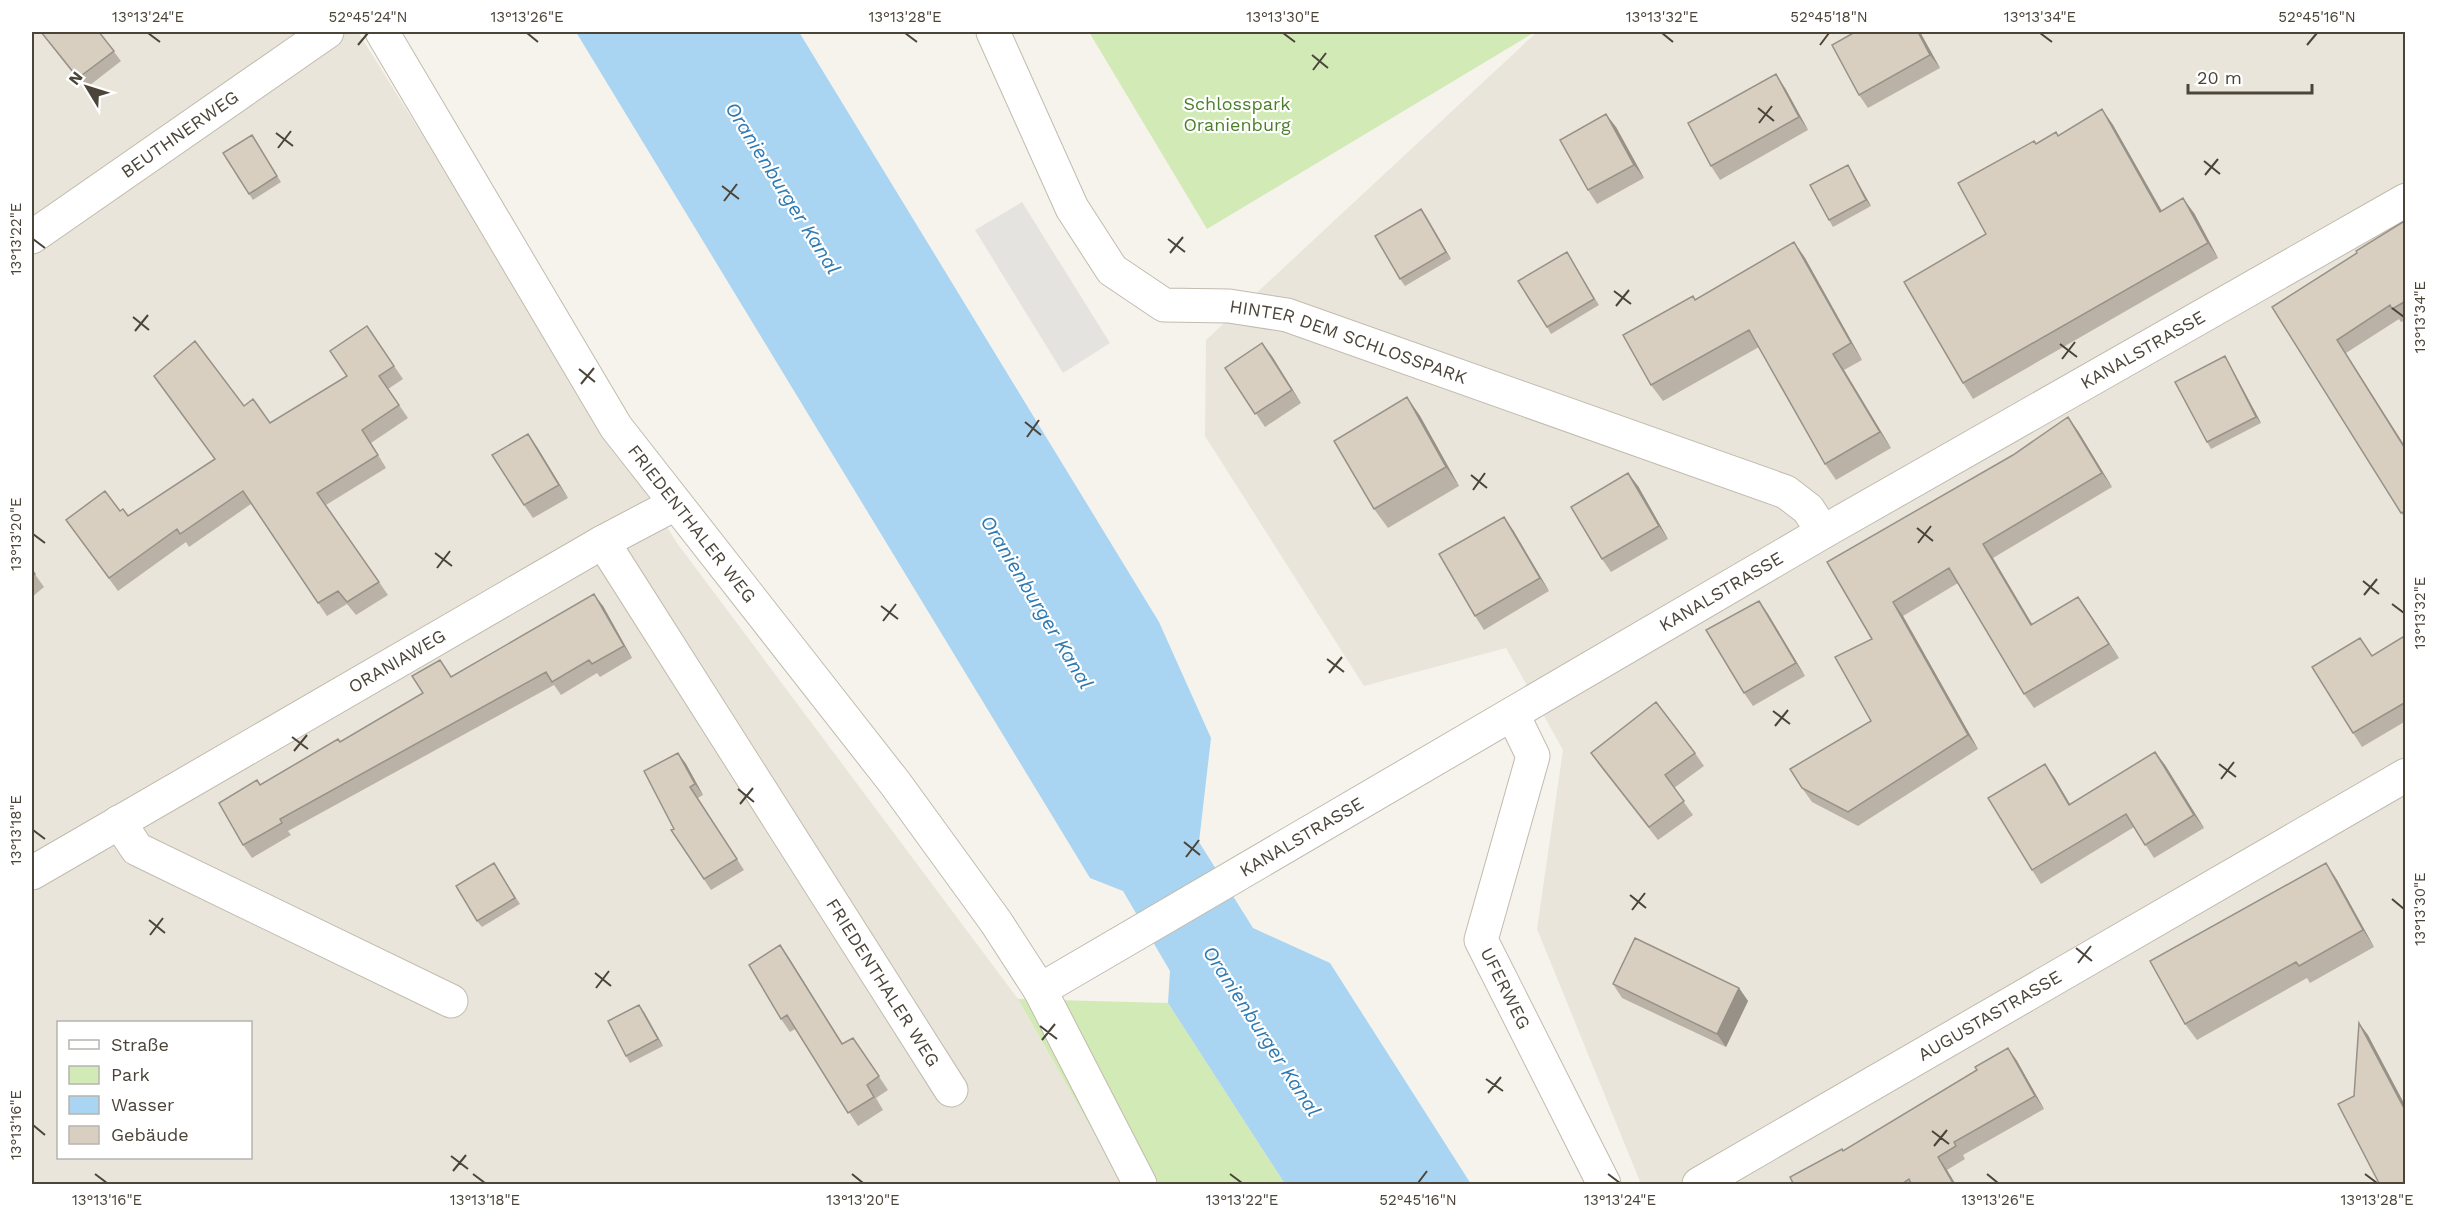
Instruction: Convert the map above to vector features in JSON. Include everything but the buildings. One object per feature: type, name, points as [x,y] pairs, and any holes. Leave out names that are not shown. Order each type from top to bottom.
[{"type":"street","name":"BEUTHNERWEG","points":[[32,237],[327,32]]},
{"type":"street","name":"FRIEDENTHALER WEG","points":[[382,32],[616,427],[894,783],[996,922],[1040,990],[1140,1185]]},
{"type":"street","name":"HINTER DEM SCHLOSSPARK","points":[[993,32],[1078,216],[1112,270],[1164,305],[1229,306],[1287,315],[1786,492],[1809,509],[1824,532]]},
{"type":"street","name":"KANALSTRASSE","points":[[1040,990],[1135,937],[1824,532],[2406,200]]},
{"type":"street","name":"ORANIAWEG","points":[[32,873],[603,542],[675,504]]},
{"type":"street","name":"FRIEDENTHALER WEG","points":[[603,542],[951,1090]]},
{"type":"street","name":"UFERWEG","points":[[1513,715],[1533,756],[1481,940],[1604,1185]]},
{"type":"street","name":"AUGUSTASTRASSE","points":[[1698,1185],[2406,775]]},
{"type":"street","points":[[119,822],[137,849],[451,1001]]},
{"type":"shaded area","points":[[32,32],[358,32],[677,543],[1018,999],[1123,1184],[32,1184]]},
{"type":"shaded area","points":[[1537,32],[2405,32],[2405,1184],[1641,1184],[1537,929],[1563,750],[1506,648],[1364,686],[1205,436],[1206,340]]},
{"type":"shaded area","points":[[1022,202],[1110,343],[1063,373],[975,230]]},
{"type":"green space","name":"Schlosspark Oranienburg","points":[[1089,32],[1535,32],[1207,229]]},
{"type":"green space","points":[[1018,999],[1168,1003],[1285,1184],[1123,1184]]},
{"type":"water","name":"Oranienburger Kanal","points":[[576,32],[799,32],[1159,622],[1211,738],[1199,842],[1253,928],[1330,963],[1471,1184],[1285,1184],[1168,1003],[1170,971],[1123,891],[1090,878]]}]
